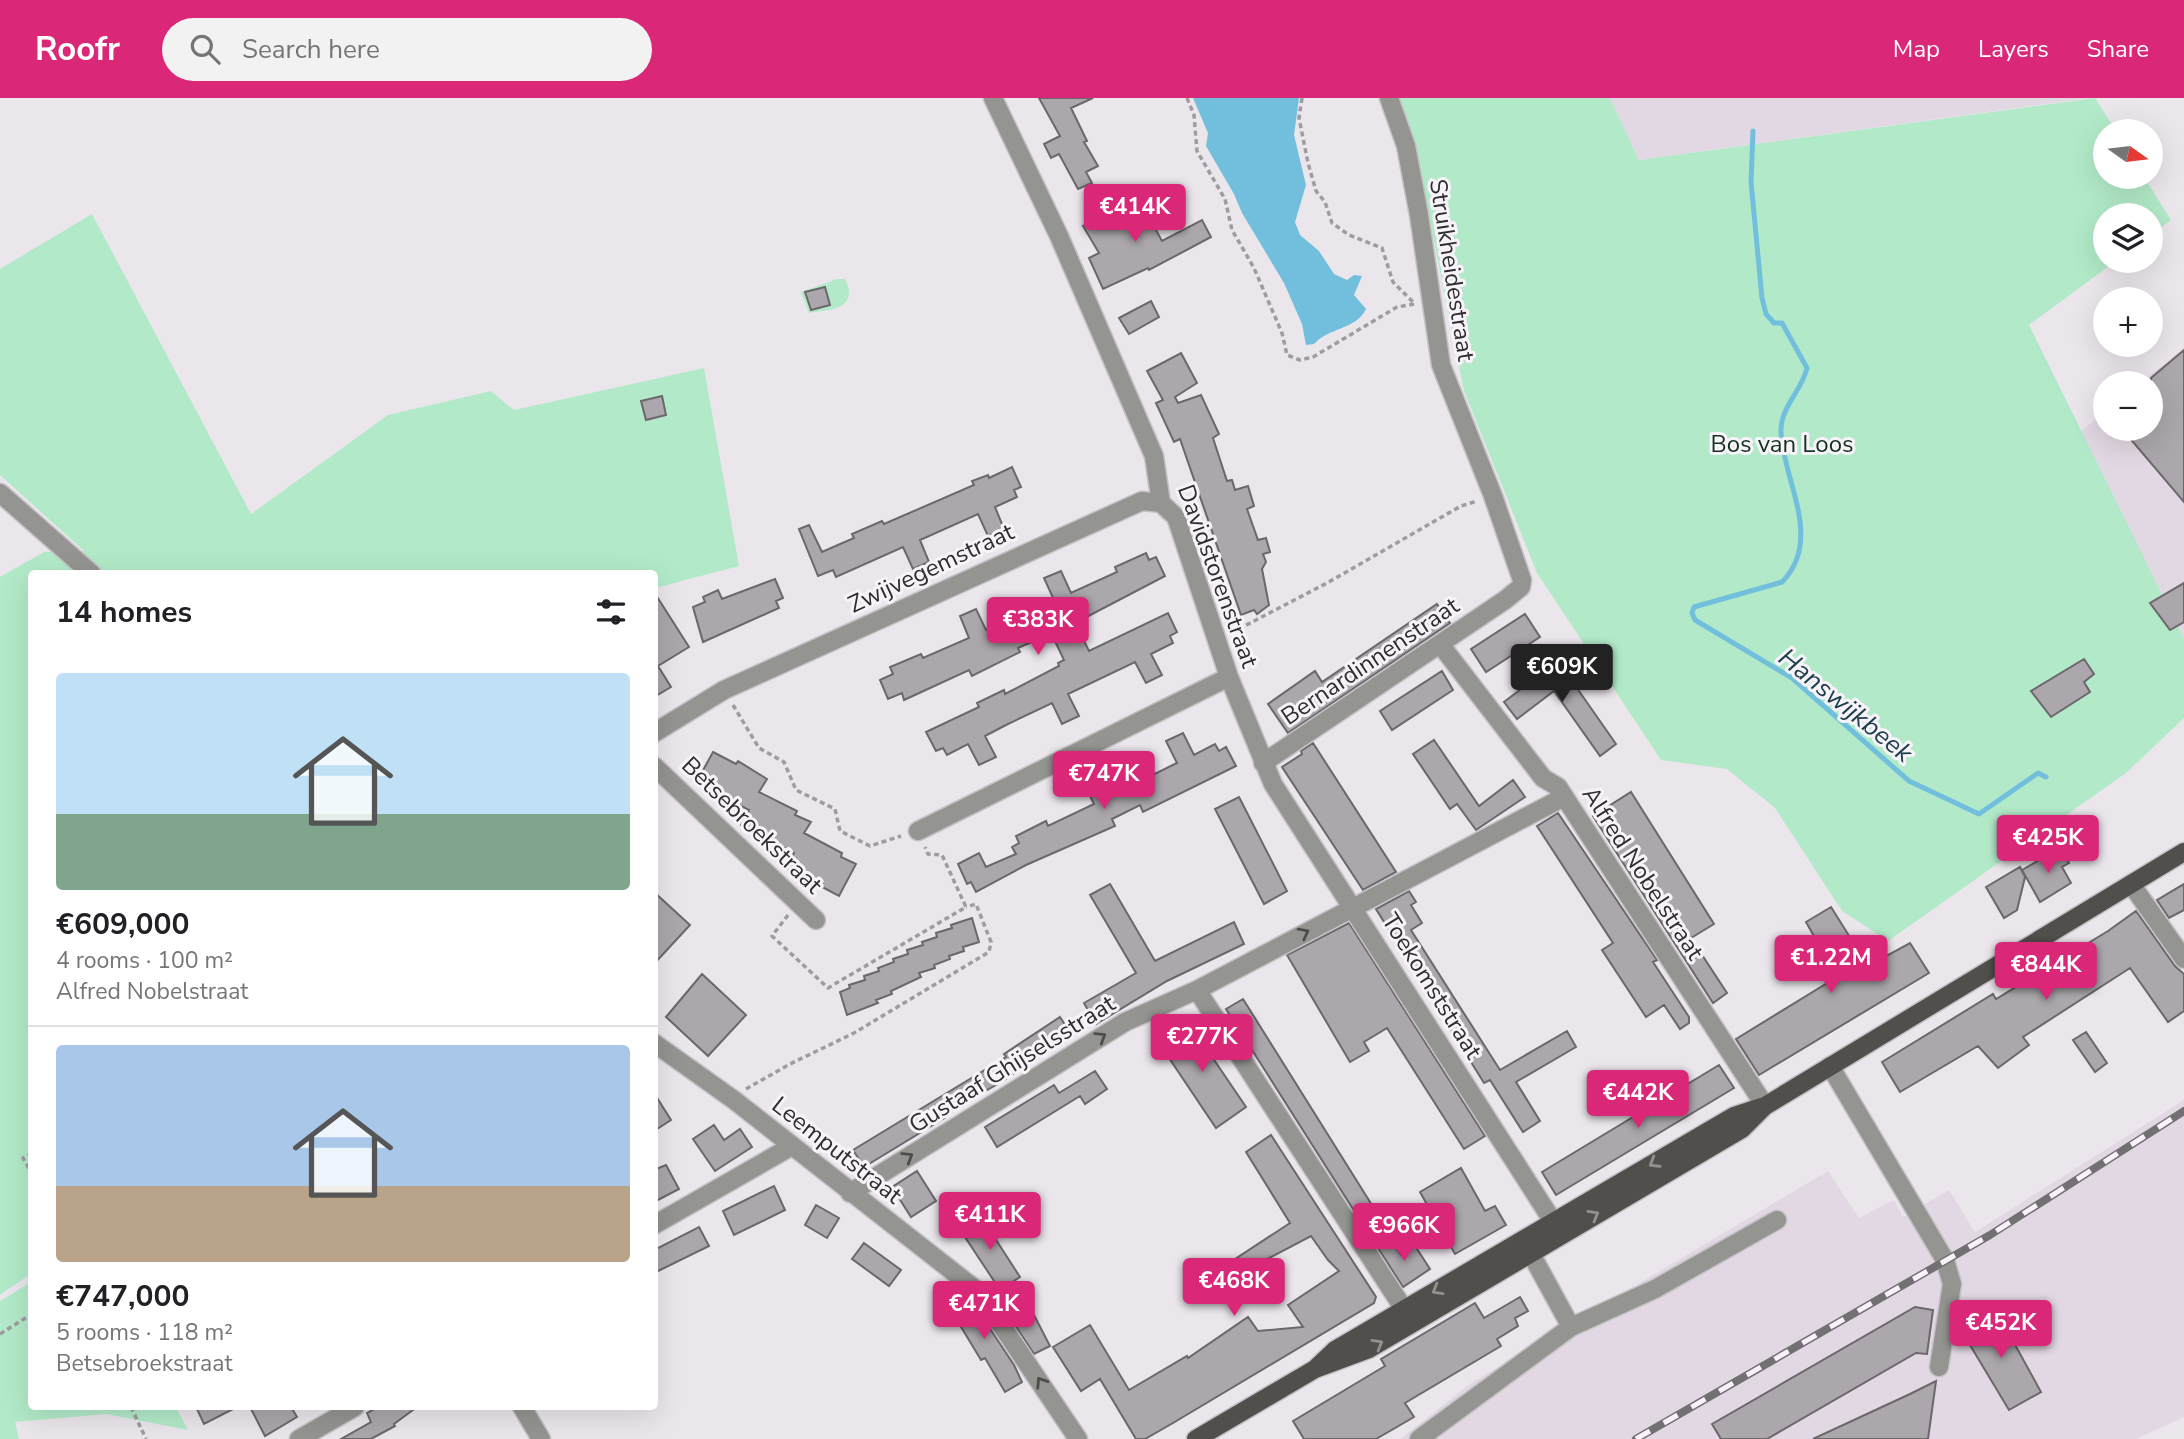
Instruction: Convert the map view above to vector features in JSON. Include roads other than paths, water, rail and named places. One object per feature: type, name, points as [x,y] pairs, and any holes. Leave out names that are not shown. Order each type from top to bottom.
[{"type":"main road","points":[[1196,1439],[1315,1369],[1369,1349],[1408,1316],[1557,1228],[1734,1116],[1765,1106],[2184,852]]},
{"type":"street","name":"Davidstorenstraat","points":[[993,98],[1059,236],[1154,456],[1161,503],[1176,517],[1229,677],[1263,763]]},
{"type":"street","name":"Struikheidestraat","points":[[1389,98],[1406,146],[1419,215],[1423,306],[1441,365],[1521,571],[1521,587],[1505,600]]},
{"type":"street","points":[[0,494],[87,570]]},
{"type":"street","name":"Zwijvegemstraat","points":[[658,731],[724,691],[1116,511],[1142,500],[1161,503]]},
{"type":"street","name":"Bernardinnenstraat","points":[[1263,763],[1505,600]]},
{"type":"street","name":"Alfred Nobelstraat","points":[[1440,644],[1543,778],[1558,787],[1765,1106]]},
{"type":"street","points":[[918,831],[1229,677]]},
{"type":"street","name":"Toekomststraat","points":[[1263,763],[1273,784],[1557,1228]]},
{"type":"street","name":"Betsebroekstraat","points":[[658,770],[816,920]]},
{"type":"street","name":"Gustaaf Ghijselsstraat","points":[[850,1193],[1125,1022],[1197,990],[1564,797]]},
{"type":"street","points":[[2131,884],[2184,959]]},
{"type":"street","points":[[1197,990],[1408,1316]]},
{"type":"street","name":"Leemputstraat","points":[[658,1048],[734,1100],[979,1292],[1078,1439]]},
{"type":"street","points":[[1830,1066],[1945,1260],[1952,1284],[1939,1367]]},
{"type":"street","points":[[658,1223],[792,1146]]},
{"type":"street","points":[[1419,1439],[1571,1326],[1655,1289],[1777,1220]]},
{"type":"street","points":[[1527,1246],[1571,1326]]},
{"type":"street","points":[[299,1439],[350,1410]]},
{"type":"street","points":[[524,1410],[541,1439]]},
{"type":"water","points":[[1193,98],[1299,98],[1294,135],[1306,185],[1295,222],[1300,235],[1319,251],[1334,274],[1347,280],[1354,275],[1362,276],[1354,295],[1366,309],[1356,321],[1314,344],[1306,345],[1302,324],[1284,283],[1206,146],[1208,133]]},
{"type":"waterway","name":"Hanswijkbeek","points":[[1753,131],[1751,182],[1762,298],[1766,314],[1774,323],[1782,323],[1807,368],[1787,407],[1781,432],[1783,451],[1798,509],[1800,547],[1794,565],[1782,582],[1694,607],[1692,613],[1695,620],[1792,678],[1909,781],[1979,814],[2038,773],[2046,777]]},
{"type":"railway","points":[[1636,1439],[1990,1235],[2184,1111]]},
{"type":"park label","name":"Bos van Loos","points":[[1782,444]]}]
